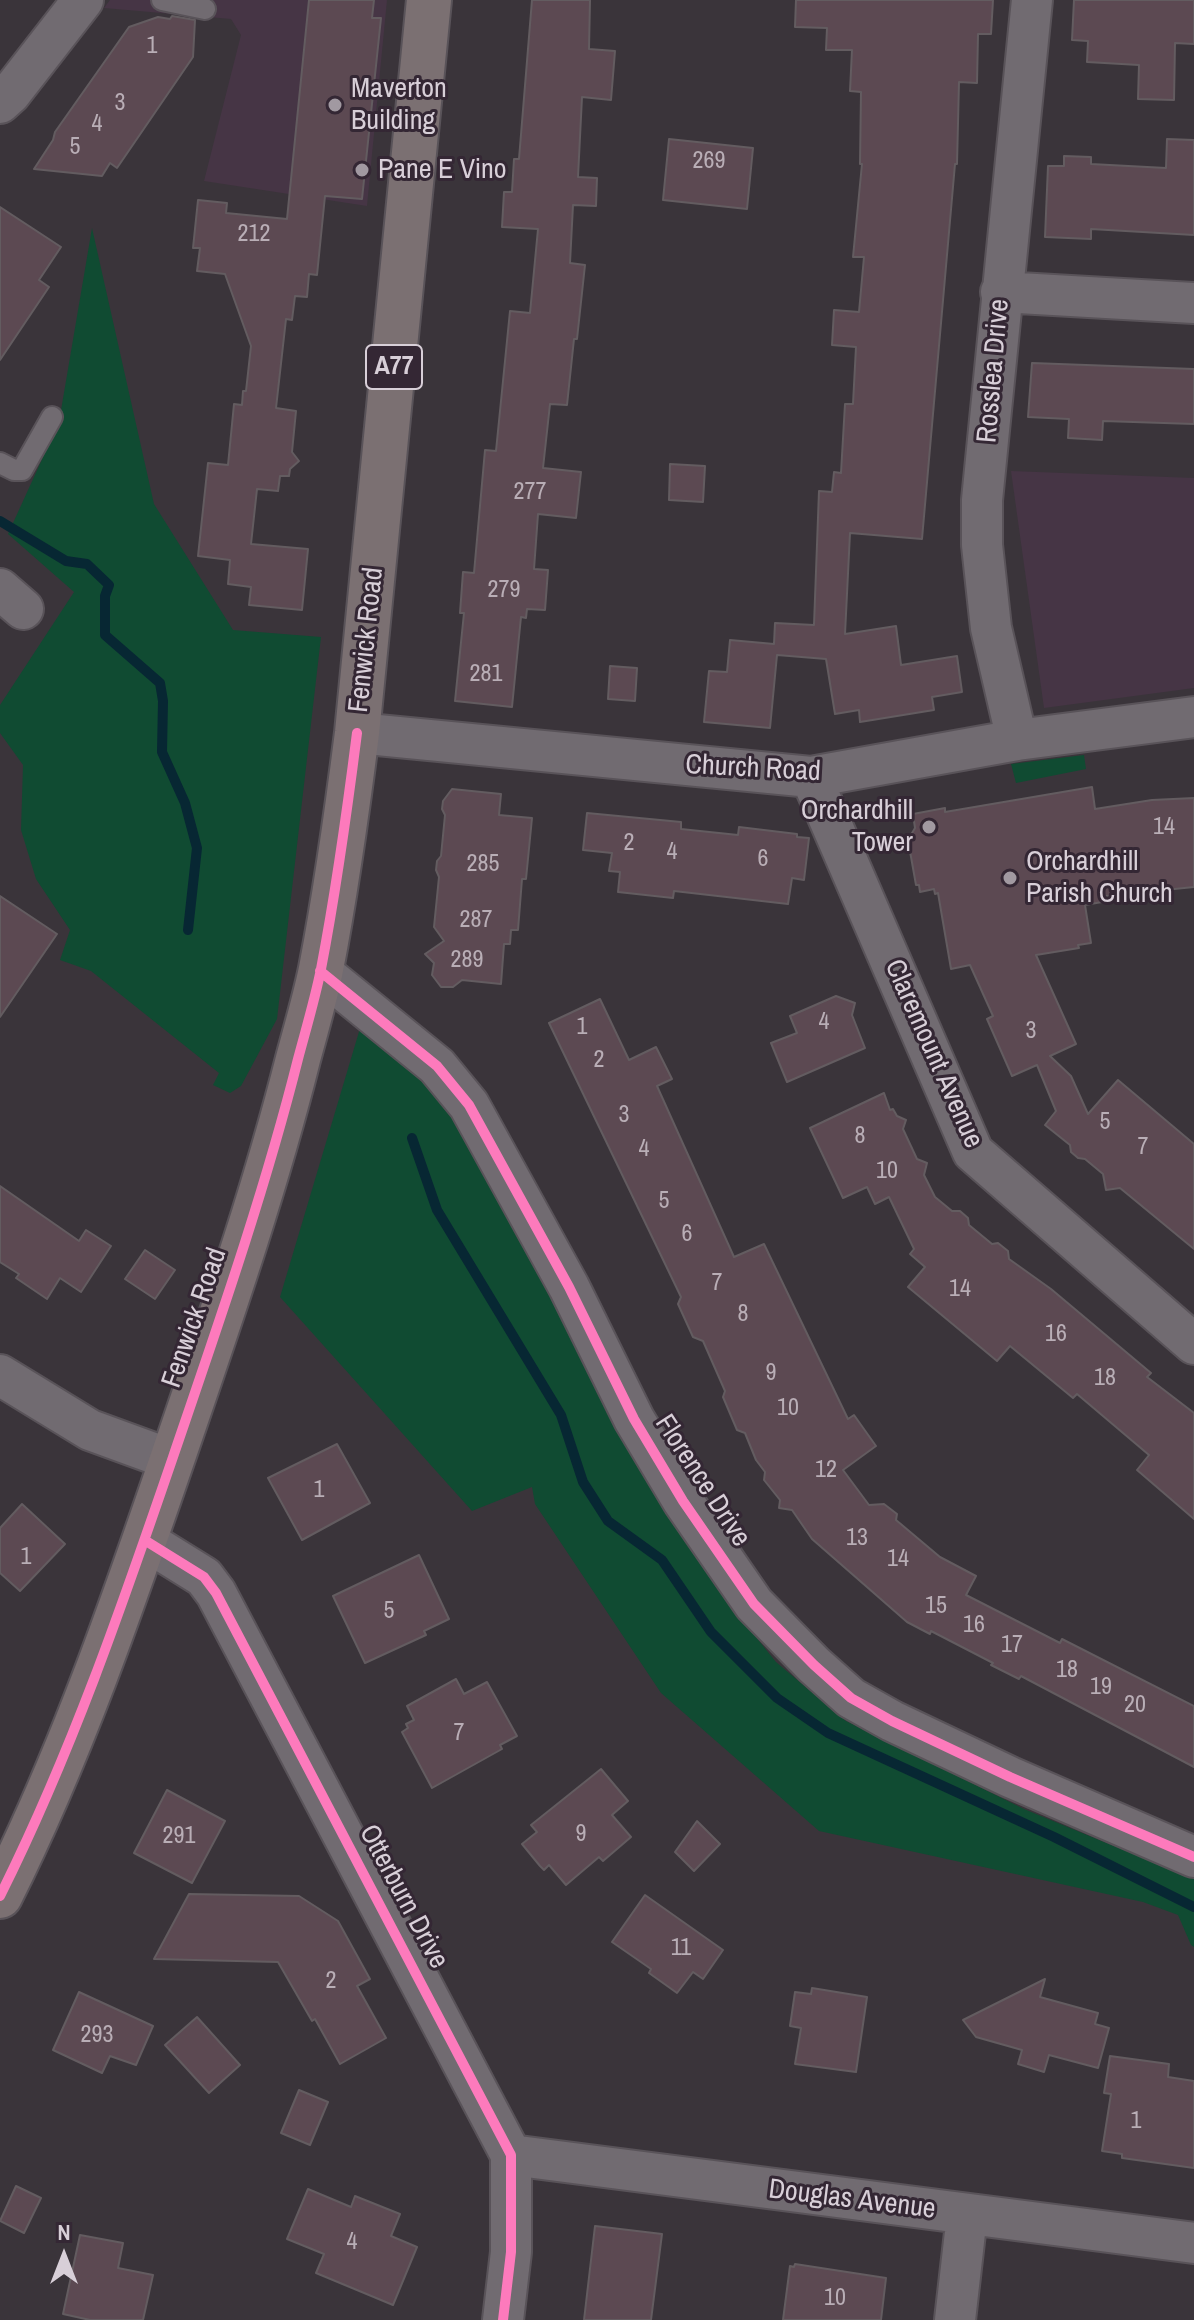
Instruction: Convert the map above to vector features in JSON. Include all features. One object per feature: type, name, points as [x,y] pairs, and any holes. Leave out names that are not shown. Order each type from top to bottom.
[{"type":"main road","name":"Fenwick Road","points":[[0,1896],[86,1706],[146,1541],[270,1167],[320,971],[343,845],[357,733],[429,0]]},
{"type":"street","points":[[0,103],[83,0]]},
{"type":"street","name":"Rosslea Drive","points":[[1017,740],[991,628],[982,545],[982,500],[1032,0]]},
{"type":"street","points":[[1001,292],[1194,303]]},
{"type":"street","name":"Church Road","points":[[357,733],[811,777],[1017,740],[1194,717]]},
{"type":"street","name":"Claremount Avenue","points":[[811,777],[973,1152],[1194,1344]]},
{"type":"street","name":"Florence Drive","points":[[320,971],[437,1066],[469,1105],[569,1287],[634,1419],[683,1501],[754,1604],[804,1655],[851,1698],[892,1721],[1010,1777],[1194,1857]]},
{"type":"street","points":[[0,1375],[90,1430],[172,1460]]},
{"type":"street","name":"Otterburn Drive","points":[[146,1541],[204,1577],[216,1593],[511,2155],[511,2252],[503,2320]]},
{"type":"street","name":"Douglas Avenue","points":[[511,2155],[1194,2243]]},
{"type":"street","points":[[955,2320],[967,2215]]},
{"type":"lane","points":[[162,0],[205,9]]},
{"type":"lane","points":[[0,463],[14,470],[22,470],[52,417]]},
{"type":"shaded area","points":[[110,0],[387,0],[367,206],[204,181],[241,35],[231,19],[104,8]]},
{"type":"shaded area","points":[[1011,471],[1194,478],[1194,688],[1044,708]]},
{"type":"green space","points":[[92,228],[154,504],[233,630],[321,637],[277,1019],[241,1086],[230,1093],[213,1085],[219,1073],[91,971],[60,960],[70,930],[36,879],[21,830],[23,765],[0,733],[0,705],[74,592],[8,534],[59,422]]},
{"type":"green space","points":[[1084,755],[1086,769],[1016,783],[1011,764]]},
{"type":"green space","points":[[361,1025],[430,1075],[471,1128],[625,1432],[715,1586],[776,1662],[846,1721],[1024,1809],[1194,1879],[1194,1947],[1178,1915],[1143,1902],[819,1831],[661,1693],[535,1504],[532,1487],[472,1511],[280,1297]]},
{"type":"building","points":[[309,0],[374,0],[372,18],[381,18],[362,199],[325,196],[317,275],[309,274],[307,297],[295,296],[292,320],[286,319],[276,408],[296,411],[292,452],[299,461],[290,469],[289,476],[280,476],[278,491],[257,489],[251,544],[308,549],[302,610],[249,605],[251,587],[228,584],[230,560],[198,556],[208,463],[228,465],[234,404],[242,405],[251,346],[225,274],[197,271],[200,248],[193,248],[198,200],[227,203],[226,213],[287,219]]},
{"type":"building","points":[[532,0],[590,0],[589,49],[615,51],[611,100],[582,97],[578,177],[597,178],[596,206],[573,205],[570,263],[585,265],[577,339],[574,339],[567,405],[550,404],[543,468],[581,472],[576,518],[538,514],[534,569],[548,570],[545,610],[527,609],[526,618],[521,617],[512,707],[455,701],[464,613],[460,613],[463,572],[474,573],[485,450],[496,451],[510,311],[530,313],[538,229],[502,227],[504,192],[512,192],[514,159],[519,159]]},
{"type":"building","points":[[796,0],[993,0],[991,34],[978,34],[977,83],[959,82],[957,164],[922,539],[850,533],[845,634],[896,626],[901,665],[957,656],[962,692],[932,697],[934,710],[860,722],[859,710],[835,714],[826,659],[777,655],[770,728],[704,722],[709,671],[727,672],[730,640],[774,644],[775,623],[814,625],[819,491],[832,492],[834,472],[841,473],[845,404],[853,404],[856,347],[832,345],[834,310],[859,312],[864,257],[853,257],[862,164],[861,92],[850,91],[852,50],[826,50],[827,28],[795,27]]},
{"type":"building","points":[[1074,0],[1194,0],[1194,44],[1175,43],[1174,100],[1138,99],[1139,65],[1087,62],[1088,41],[1072,40]]},
{"type":"building","points":[[172,16],[195,20],[193,57],[117,168],[110,163],[102,176],[34,169],[55,132],[129,27],[158,17],[170,19]]},
{"type":"building","points":[[669,139],[753,148],[747,209],[663,200]]},
{"type":"building","points":[[1167,139],[1194,140],[1194,235],[1091,229],[1091,239],[1045,237],[1048,166],[1064,166],[1064,156],[1091,157],[1091,164],[1166,168]]},
{"type":"building","points":[[0,207],[61,247],[39,280],[49,287],[0,360]]},
{"type":"building","points":[[1032,363],[1194,369],[1194,424],[1103,421],[1102,440],[1068,438],[1069,419],[1028,417]]},
{"type":"building","points":[[670,464],[705,466],[703,502],[669,500]]},
{"type":"building","points":[[610,666],[637,668],[635,701],[608,699]]},
{"type":"building","points":[[1092,787],[1095,809],[1152,800],[1194,798],[1194,887],[1106,896],[1102,902],[1085,905],[1091,943],[1036,955],[1076,1044],[1050,1056],[1071,1076],[1088,1114],[1118,1080],[1194,1144],[1194,1249],[1120,1188],[1106,1190],[1103,1174],[1085,1159],[1078,1158],[1071,1152],[1070,1145],[1045,1125],[1056,1111],[1037,1065],[1012,1076],[987,1019],[993,1016],[970,965],[951,969],[938,893],[935,894],[934,889],[920,892],[919,885],[916,885],[908,840],[915,828],[913,814],[945,808],[945,812]]},
{"type":"building","points":[[452,789],[501,794],[499,815],[532,818],[518,930],[511,930],[510,944],[504,944],[501,984],[462,980],[453,987],[441,987],[432,975],[434,963],[425,954],[444,941],[434,927],[439,877],[436,870],[441,856],[445,815],[443,801]]},
{"type":"building","points":[[587,813],[681,822],[681,829],[738,835],[739,827],[797,834],[797,837],[809,838],[804,880],[792,878],[788,904],[674,891],[673,898],[618,892],[620,872],[609,871],[612,853],[583,850]]},
{"type":"building","points":[[0,896],[57,934],[0,1017]]},
{"type":"building","points":[[836,996],[855,1003],[852,1015],[865,1048],[787,1082],[771,1043],[797,1033],[790,1016]]},
{"type":"building","points":[[600,999],[629,1060],[656,1047],[672,1079],[657,1086],[734,1257],[764,1244],[848,1419],[854,1415],[876,1446],[843,1470],[869,1505],[884,1504],[897,1514],[896,1520],[940,1557],[976,1576],[966,1595],[1060,1643],[1062,1639],[1194,1706],[1194,1767],[1021,1676],[1019,1679],[931,1631],[930,1634],[907,1622],[812,1539],[792,1510],[779,1508],[780,1500],[764,1480],[765,1472],[756,1460],[745,1433],[737,1430],[723,1397],[725,1391],[703,1341],[693,1337],[678,1304],[681,1297],[549,1023]]},
{"type":"building","points":[[884,1093],[890,1110],[893,1109],[897,1116],[906,1120],[903,1129],[917,1159],[927,1163],[924,1175],[935,1197],[952,1211],[960,1211],[968,1218],[969,1225],[992,1244],[998,1243],[1008,1251],[1009,1259],[1051,1289],[1151,1373],[1147,1377],[1194,1413],[1194,1519],[1137,1470],[1149,1455],[1077,1394],[1073,1398],[1010,1346],[997,1361],[908,1287],[925,1267],[910,1254],[914,1249],[889,1197],[875,1204],[867,1187],[843,1198],[810,1128]]},
{"type":"building","points":[[0,1186],[79,1241],[86,1230],[111,1246],[81,1292],[60,1278],[47,1299],[16,1278],[19,1274],[0,1262]]},
{"type":"building","points":[[145,1250],[175,1270],[155,1299],[125,1279]]},
{"type":"building","points":[[337,1444],[370,1503],[302,1540],[268,1478]]},
{"type":"building","points":[[22,1504],[65,1544],[20,1591],[0,1573],[0,1528]]},
{"type":"building","points":[[419,1555],[449,1619],[424,1631],[426,1635],[365,1663],[333,1596]]},
{"type":"building","points":[[456,1679],[464,1694],[487,1682],[517,1736],[500,1745],[502,1749],[432,1788],[402,1732],[408,1728],[406,1724],[414,1720],[407,1706]]},
{"type":"building","points":[[601,1769],[628,1801],[612,1815],[631,1837],[603,1861],[599,1857],[566,1885],[549,1865],[544,1870],[522,1844],[537,1832],[531,1825]]},
{"type":"building","points":[[167,1790],[225,1821],[192,1883],[134,1853]]},
{"type":"building","points":[[697,1821],[720,1844],[694,1871],[675,1852]]},
{"type":"building","points":[[189,1894],[299,1896],[338,1921],[370,1979],[357,1986],[386,2038],[340,2064],[278,1962],[154,1959]]},
{"type":"building","points":[[645,1895],[723,1950],[703,1979],[693,1972],[677,1993],[649,1973],[651,1969],[612,1942]]},
{"type":"building","points":[[1045,1979],[1040,1997],[1098,2013],[1095,2024],[1109,2028],[1098,2068],[1049,2055],[1044,2072],[1018,2064],[1022,2050],[976,2037],[963,2020]]},
{"type":"building","points":[[812,1988],[867,1997],[856,2072],[795,2064],[801,2028],[790,2026],[795,1992],[811,1994]]},
{"type":"building","points":[[79,1992],[153,2026],[136,2065],[110,2056],[102,2073],[53,2050]]},
{"type":"building","points":[[197,2017],[240,2065],[209,2093],[165,2045]]},
{"type":"building","points":[[1110,2056],[1169,2064],[1168,2077],[1194,2081],[1194,2168],[1122,2158],[1122,2154],[1102,2151],[1111,2094],[1104,2093]]},
{"type":"building","points":[[299,2090],[328,2102],[310,2145],[281,2133]]},
{"type":"building","points":[[16,2186],[41,2198],[24,2233],[0,2221]]},
{"type":"building","points":[[308,2189],[351,2207],[355,2196],[400,2214],[391,2236],[417,2247],[393,2305],[316,2273],[324,2254],[287,2239]]},
{"type":"building","points":[[595,2226],[662,2234],[651,2320],[584,2320]]},
{"type":"building","points":[[80,2235],[123,2243],[118,2268],[153,2275],[143,2320],[90,2320],[63,2314]]},
{"type":"building","points":[[795,2264],[886,2278],[881,2320],[783,2320],[790,2266],[794,2267]]},
{"type":"waterway","points":[[0,521],[66,561],[87,564],[109,585],[105,596],[105,635],[160,683],[163,701],[162,752],[185,803],[197,848],[188,930]]},
{"type":"waterway","points":[[412,1138],[437,1210],[561,1415],[583,1482],[608,1521],[662,1560],[711,1632],[777,1698],[828,1733],[1054,1837],[1194,1907]]},
{"type":"cycle path","points":[[0,1896],[50,1788],[115,1624],[255,1209],[319,980],[357,733]]},
{"type":"cycle path","points":[[320,971],[437,1066],[469,1105],[569,1287],[634,1419],[683,1501],[754,1604],[814,1665],[851,1698],[892,1721],[1010,1777],[1194,1857]]},
{"type":"cycle path","points":[[146,1541],[204,1577],[216,1593],[511,2155],[511,2252],[503,2320]]},
{"type":"place","name":"Maverton Building","points":[[335,105]]},
{"type":"place","name":"Pane E Vino","points":[[362,170]]},
{"type":"place","name":"Orchardhill Tower","points":[[929,827]]},
{"type":"place","name":"Orchardhill Parish Church","points":[[1010,878]]}]
